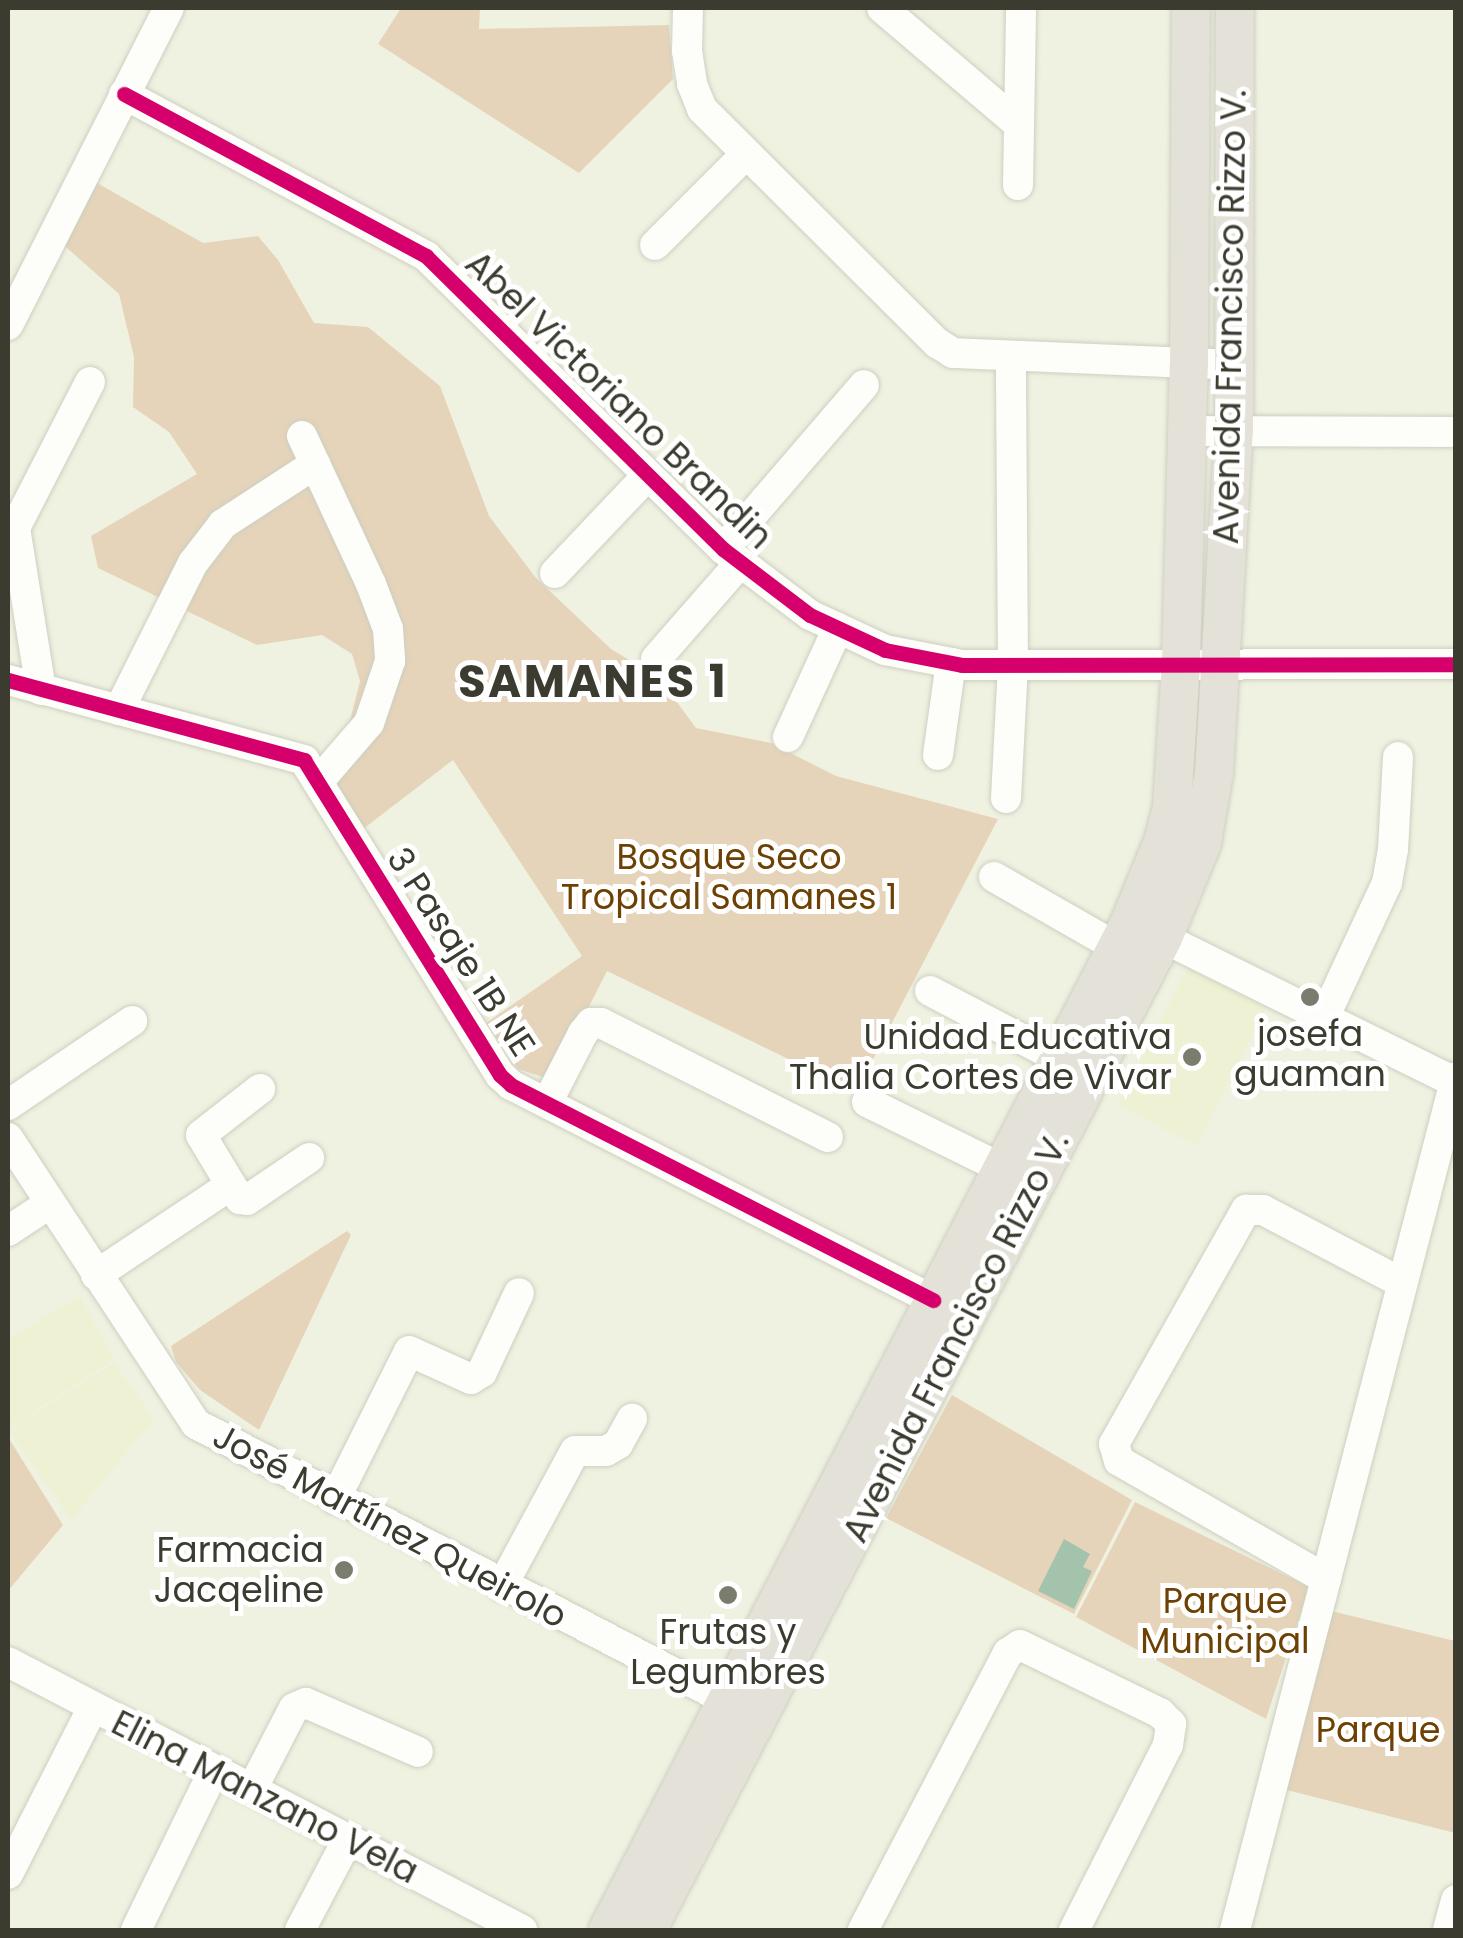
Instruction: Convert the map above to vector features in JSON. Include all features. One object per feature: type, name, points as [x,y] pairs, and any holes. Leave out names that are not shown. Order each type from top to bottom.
[{"type":"main road","name":"Avenida Francisco Rizzo V.","points":[[608,1930],[1056,1057],[1136,935],[1197,858],[1210,810],[1188,431],[1191,8]]},
{"type":"main road","name":"Avenida Francisco Rizzo V.","points":[[1199,663],[1234,431],[1235,8]]},
{"type":"main road","name":"Avenida Francisco Rizzo V.","points":[[647,1930],[1136,935]]},
{"type":"street","points":[[8,325],[169,8]]},
{"type":"street","points":[[688,8],[692,84],[702,109],[744,156],[937,343],[953,353],[1234,365]]},
{"type":"street","points":[[882,8],[1016,122]]},
{"type":"street","points":[[1018,185],[1016,122],[1021,8]]},
{"type":"street","name":"Abel Victoriano Brandin","points":[[124,94],[347,210],[426,256],[732,556],[810,614],[885,650],[951,663],[1456,664]]},
{"type":"street","points":[[655,245],[744,156]]},
{"type":"street","points":[[1006,798],[1012,664],[1011,356]]},
{"type":"street","points":[[41,690],[14,528],[90,382]]},
{"type":"street","points":[[656,659],[864,385]]},
{"type":"street","points":[[1188,431],[1456,432]]},
{"type":"street","points":[[119,710],[194,563],[223,524],[308,450],[371,584],[388,629],[390,661],[368,723],[318,782]]},
{"type":"street","points":[[555,574],[648,476]]},
{"type":"street","points":[[788,737],[838,628]]},
{"type":"street","points":[[938,755],[951,663]]},
{"type":"street","name":"3 Pasaje 1B NE","points":[[8,680],[304,760],[500,1075],[547,1103],[934,1300]]},
{"type":"street","points":[[1324,1018],[1387,883],[1394,850],[1398,757]]},
{"type":"street","points":[[994,877],[1324,1018],[1455,1081],[1235,1930]]},
{"type":"street","points":[[930,991],[1056,1057]]},
{"type":"street","points":[[8,1104],[132,1021]]},
{"type":"street","points":[[547,1103],[583,1033],[591,1023],[601,1022],[828,1136]]},
{"type":"street","points":[[260,1089],[201,1135],[240,1199],[247,1200],[309,1158]]},
{"type":"street","points":[[868,1102],[999,1167]]},
{"type":"street","name":"José Martínez Queirolo","points":[[8,1138],[196,1424],[334,1500],[728,1701]]},
{"type":"street","points":[[96,1275],[231,1186]]},
{"type":"street","points":[[8,1231],[49,1204]]},
{"type":"street","points":[[1326,1580],[1119,1461],[1114,1444],[1246,1210],[1263,1210],[1402,1283]]},
{"type":"street","points":[[334,1500],[409,1351],[472,1378],[482,1372],[519,1293]]},
{"type":"street","points":[[502,1586],[575,1452],[606,1451],[618,1444],[632,1418]]},
{"type":"street","points":[[863,1930],[1008,1653],[1020,1645],[1160,1713],[1171,1724],[1168,1745],[1074,1930]]},
{"type":"street","name":"Elina Manzano Vela","points":[[8,1662],[522,1930]]},
{"type":"street","points":[[252,1790],[294,1708],[306,1703],[418,1752]]},
{"type":"street","points":[[8,1874],[93,1707]]},
{"type":"street","points":[[136,1930],[214,1770]]},
{"type":"street","points":[[300,1930],[348,1839]]},
{"type":"street","points":[[1448,1930],[1456,1900]]},
{"type":"shaded area","name":"Unidad Educativa Thalia Cortes de Vivar","points":[[1188,968],[1266,1008],[1196,1146],[1118,1105]]},
{"type":"shaded area","points":[[80,1296],[114,1360],[8,1428],[8,1339]]},
{"type":"shaded area","points":[[114,1363],[154,1419],[71,1520],[8,1430]]},
{"type":"shaded area","points":[[1064,1539],[1090,1554],[1083,1567],[1092,1571],[1074,1609],[1038,1591]]},
{"type":"green space","points":[[401,8],[480,8],[479,29],[669,25],[673,79],[579,173],[378,44]]},
{"type":"green space","name":"Bosque Seco Tropical Samanes 1","points":[[90,179],[203,243],[258,236],[278,260],[314,323],[368,327],[440,386],[489,516],[536,578],[611,649],[659,678],[696,728],[771,743],[836,776],[998,819],[856,1092],[607,971],[552,1080],[518,1069],[486,1023],[582,956],[453,760],[363,829],[321,758],[336,745],[350,721],[360,681],[352,654],[322,635],[257,645],[98,568],[91,536],[197,474],[169,432],[133,407],[134,357],[119,294],[58,240]]},
{"type":"green space","points":[[347,1231],[351,1235],[259,1430],[200,1390],[176,1362],[171,1346]]},
{"type":"green space","points":[[952,1395],[1132,1500],[1074,1614],[886,1518]]},
{"type":"green space","points":[[8,1437],[63,1525],[8,1591]]},
{"type":"green space","name":"Parque Municipal","points":[[1135,1502],[1309,1587],[1266,1719],[1076,1617]]},
{"type":"green space","name":"Parque","points":[[1327,1610],[1455,1641],[1455,1833],[1283,1789]]},
{"type":"cycle path","points":[[124,94],[426,256],[723,549],[810,615],[885,650],[962,665],[1456,664]]},
{"type":"cycle path","points":[[8,680],[304,760],[500,1075],[511,1085],[933,1300]]},
{"type":"place","name":"josefa guaman","points":[[1310,997]]},
{"type":"place","name":"Unidad Educativa Thalia Cortes de Vivar","points":[[1192,1057]]},
{"type":"place","name":"Farmacia Jacqeline","points":[[344,1570]]},
{"type":"place","name":"Frutas y Legumbres","points":[[728,1595]]},
{"type":"district","name":"SAMANES 1","points":[[593,682]]}]
